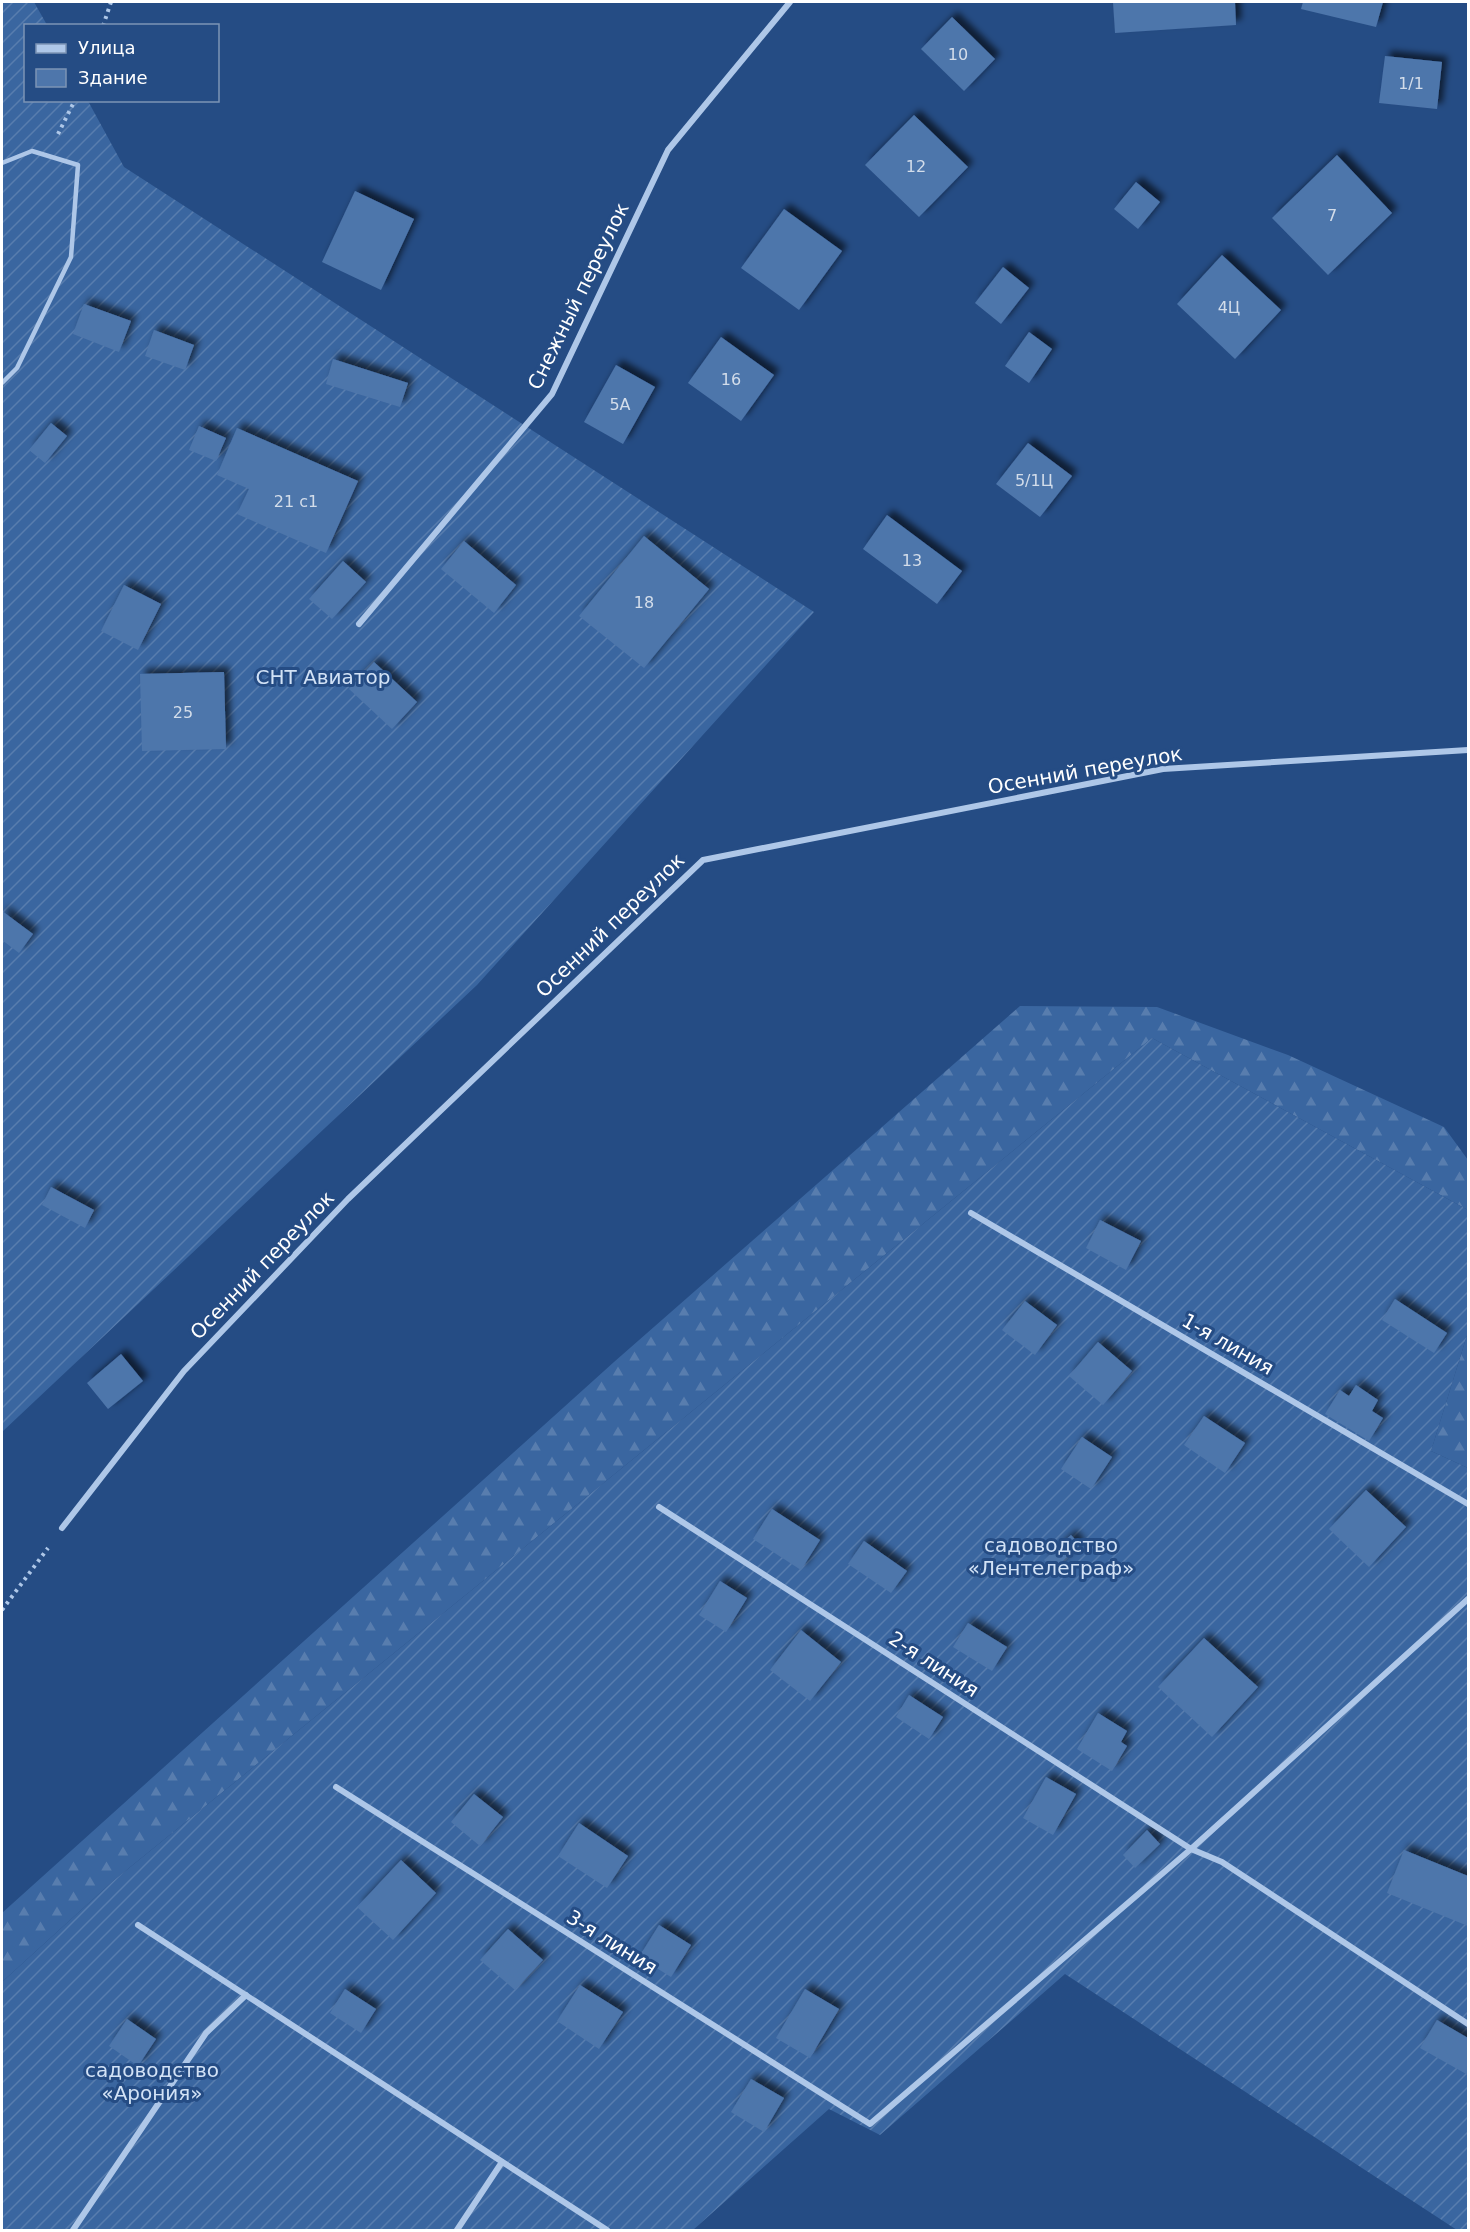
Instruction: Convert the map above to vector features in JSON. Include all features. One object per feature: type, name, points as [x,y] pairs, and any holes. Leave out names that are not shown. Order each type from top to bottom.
[{"type":"street","name":"Снежный переулок","points":[[358,624],[552,394],[668,150],[790,2]]},
{"type":"street","name":"Осенний переулок","points":[[62,1528],[184,1371],[348,1198],[703,860],[1163,770],[1468,750]]},
{"type":"street","name":"1-я линия","points":[[971,1213],[1468,1504]]},
{"type":"street","name":"2-я линия","points":[[659,1507],[1191,1849],[1222,1862],[1468,2024]]},
{"type":"street","points":[[1191,1849],[1468,1599]]},
{"type":"street","name":"3-я линия","points":[[336,1787],[870,2124],[1191,1849]]},
{"type":"street","points":[[138,1925],[607,2230]]},
{"type":"street","points":[[73,2230],[206,2033],[246,1995]]},
{"type":"street","points":[[457,2230],[502,2162]]},
{"type":"lane","points":[[2,163],[32,151],[78,165],[71,257],[17,368],[2,383]]},
{"type":"path","points":[[105,24],[111,2]]},
{"type":"path","points":[[49,156],[74,102]]},
{"type":"path","points":[[2,1610],[62,1528]]},
{"type":"green space","name":"СНТ Авиатор","points":[[2,2],[34,2],[46,24],[24,24],[24,102],[89,102],[124,167],[814,612],[477,985],[2,1432]]},
{"type":"green space","points":[[1020,1006],[1157,1007],[1288,1055],[1444,1127],[1468,1160],[1468,1210],[1152,1038],[113,1881],[2,1982],[2,1913],[614,1362]]},
{"type":"green space","name":"садоводство «Лентелеграф»","points":[[1152,1038],[1468,1210],[1468,1332],[1431,1451],[1468,1468],[1468,2230],[1457,2230],[1065,1974],[880,2135],[829,2109],[693,2230],[2,2230],[2,1982],[113,1881]]},
{"type":"green space","points":[[1468,1332],[1468,1468],[1431,1451]]},
{"type":"building","points":[[1113,2],[1235,2],[1236,25],[1115,33]]},
{"type":"building","points":[[1303,2],[1383,2],[1376,27],[1301,9]]},
{"type":"building","points":[[952,17],[995,59],[964,91],[921,49]]},
{"type":"building","points":[[1385,56],[1442,62],[1437,109],[1379,103]]},
{"type":"building","points":[[914,115],[968,167],[919,217],[865,165]]},
{"type":"building","points":[[1337,155],[1392,213],[1328,275],[1272,218]]},
{"type":"building","points":[[1136,182],[1160,202],[1138,229],[1114,209]]},
{"type":"building","points":[[355,191],[414,219],[381,290],[322,262]]},
{"type":"building","points":[[784,209],[842,251],[799,310],[741,268]]},
{"type":"building","points":[[1222,255],[1281,310],[1235,359],[1177,304]]},
{"type":"building","points":[[1003,267],[1029,288],[1001,324],[975,303]]},
{"type":"building","points":[[84,304],[131,321],[119,352],[73,334]]},
{"type":"building","points":[[154,330],[194,345],[185,370],[145,356]]},
{"type":"building","points":[[1029,332],[1052,349],[1029,383],[1005,366]]},
{"type":"building","points":[[721,337],[774,375],[741,421],[688,383]]},
{"type":"building","points":[[333,359],[408,383],[400,407],[326,384]]},
{"type":"building","points":[[616,365],[655,387],[623,444],[584,422]]},
{"type":"building","points":[[51,423],[67,436],[45,463],[29,450]]},
{"type":"building","points":[[199,426],[226,438],[216,461],[189,450]]},
{"type":"building","points":[[237,428],[358,481],[326,553],[237,514],[249,489],[217,475]]},
{"type":"building","points":[[1028,443],[1072,476],[1040,517],[996,484]]},
{"type":"building","points":[[887,515],[962,571],[937,604],[863,549]]},
{"type":"building","points":[[644,536],[709,589],[644,668],[579,616]]},
{"type":"building","points":[[464,541],[516,585],[494,613],[441,569]]},
{"type":"building","points":[[343,561],[366,582],[332,619],[309,599]]},
{"type":"building","points":[[124,585],[161,604],[138,650],[101,631]]},
{"type":"building","points":[[374,662],[417,702],[392,729],[349,689]]},
{"type":"building","points":[[224,672],[226,749],[142,751],[140,674]]},
{"type":"building","points":[[2,911],[33,934],[19,953],[2,940]]},
{"type":"building","points":[[51,1187],[94,1210],[85,1228],[42,1205]]},
{"type":"building","points":[[1100,1220],[1141,1241],[1126,1270],[1086,1248]]},
{"type":"building","points":[[1395,1299],[1447,1333],[1434,1353],[1382,1320]]},
{"type":"building","points":[[1025,1301],[1057,1325],[1035,1355],[1002,1330]]},
{"type":"building","points":[[1098,1342],[1132,1371],[1103,1405],[1069,1376]]},
{"type":"building","points":[[121,1354],[143,1381],[108,1409],[87,1383]]},
{"type":"building","points":[[1356,1385],[1378,1400],[1372,1411],[1383,1418],[1369,1441],[1325,1414],[1340,1390],[1349,1396]]},
{"type":"building","points":[[1204,1416],[1245,1443],[1225,1473],[1184,1445]]},
{"type":"building","points":[[1082,1437],[1112,1457],[1091,1489],[1061,1469]]},
{"type":"building","points":[[1366,1490],[1406,1527],[1369,1567],[1329,1529]]},
{"type":"building","points":[[772,1509],[820,1540],[801,1570],[753,1539]]},
{"type":"building","points":[[1071,1535],[1080,1545],[1053,1570],[1044,1560]]},
{"type":"building","points":[[864,1541],[907,1571],[891,1593],[848,1564]]},
{"type":"building","points":[[720,1581],[747,1598],[726,1632],[699,1615]]},
{"type":"building","points":[[968,1623],[1007,1647],[992,1671],[953,1647]]},
{"type":"building","points":[[801,1630],[841,1662],[810,1701],[770,1670]]},
{"type":"building","points":[[1204,1638],[1258,1687],[1212,1737],[1158,1687]]},
{"type":"building","points":[[909,1695],[943,1717],[929,1739],[896,1717]]},
{"type":"building","points":[[1098,1713],[1127,1731],[1121,1742],[1127,1746],[1112,1771],[1077,1749]]},
{"type":"building","points":[[1046,1777],[1076,1794],[1053,1835],[1023,1818]]},
{"type":"building","points":[[474,1794],[503,1817],[480,1846],[451,1822]]},
{"type":"building","points":[[579,1823],[628,1856],[607,1888],[558,1856]]},
{"type":"building","points":[[1147,1830],[1160,1844],[1135,1868],[1123,1855]]},
{"type":"building","points":[[1404,1850],[1468,1876],[1468,1926],[1387,1893]]},
{"type":"building","points":[[401,1860],[436,1893],[393,1940],[357,1907]]},
{"type":"building","points":[[659,1925],[691,1945],[671,1977],[639,1957]]},
{"type":"building","points":[[508,1929],[543,1960],[515,1990],[480,1960]]},
{"type":"building","points":[[580,1985],[623,2012],[599,2049],[557,2021]]},
{"type":"building","points":[[345,1989],[376,2009],[361,2033],[330,2013]]},
{"type":"building","points":[[805,1989],[839,2009],[810,2058],[776,2038]]},
{"type":"building","points":[[127,2019],[156,2039],[138,2066],[109,2046]]},
{"type":"building","points":[[1437,2020],[1468,2038],[1468,2075],[1420,2048]]},
{"type":"building","points":[[751,2079],[784,2098],[764,2132],[731,2112]]},
{"type":"park label","name":"садоводство «Арония»","points":[[152,2082]]}]
